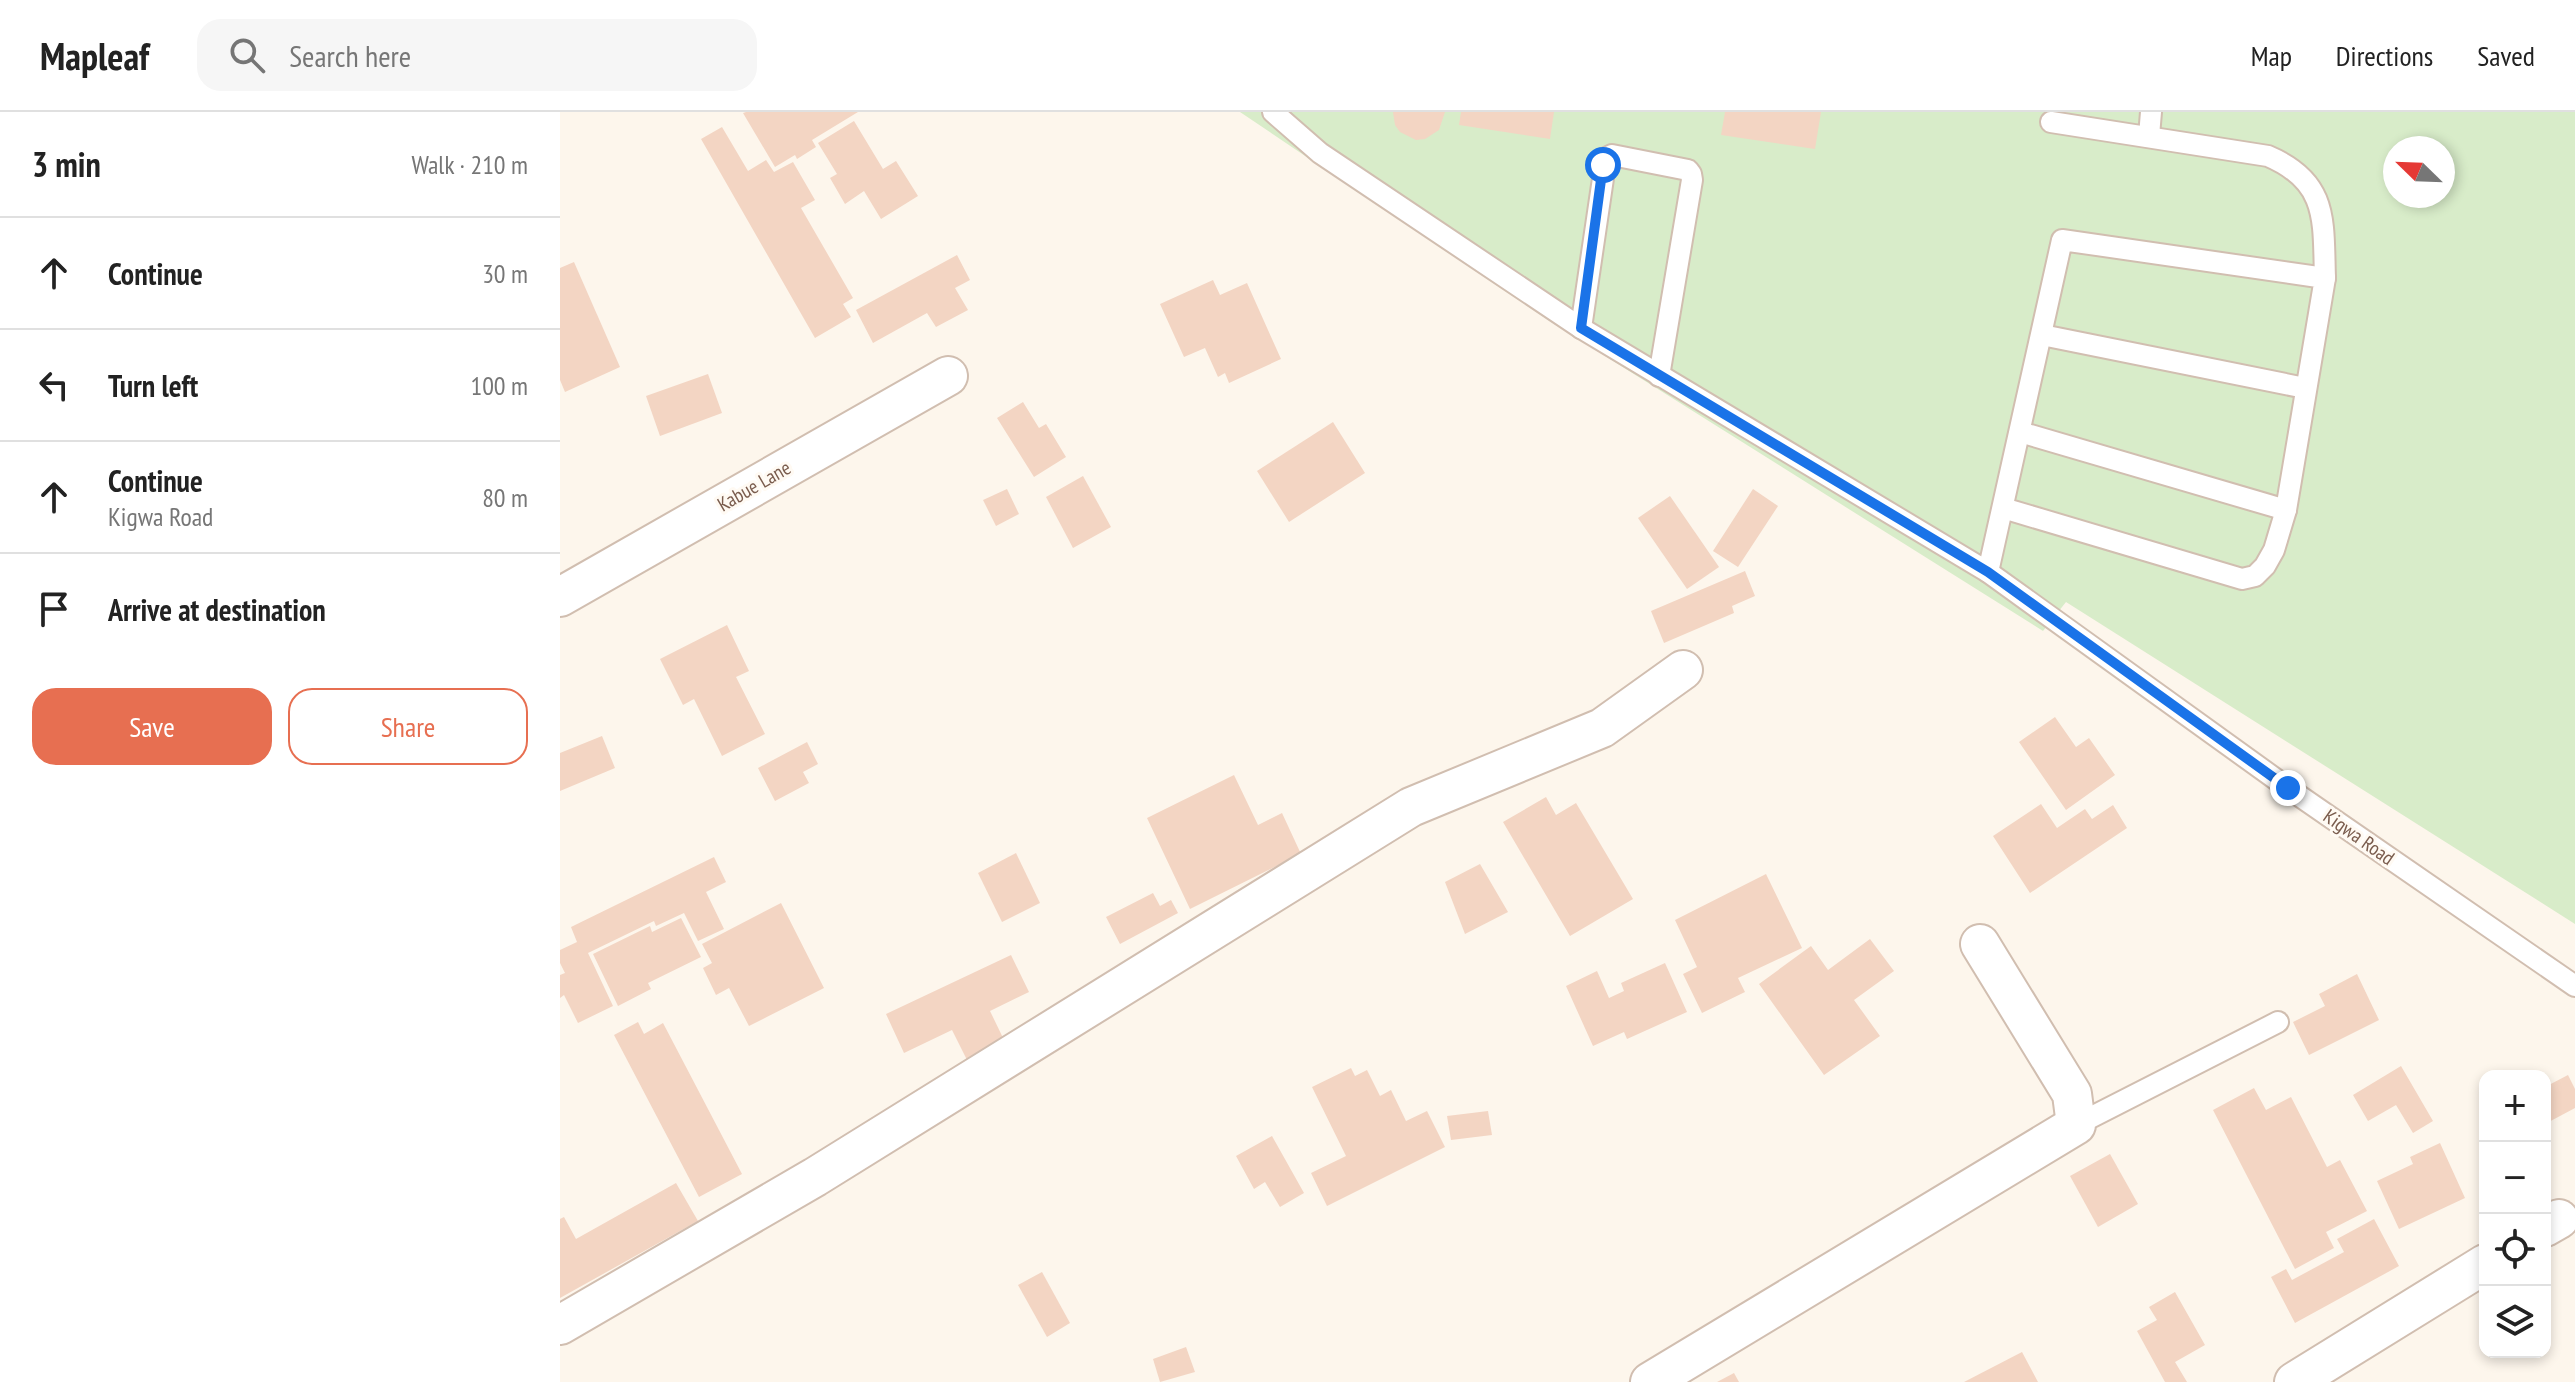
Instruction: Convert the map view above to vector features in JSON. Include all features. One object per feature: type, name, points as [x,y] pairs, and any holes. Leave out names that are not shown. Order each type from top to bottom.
[{"type":"street","name":"Kabue Lane","points":[[560,597],[948,376]]},
{"type":"street","points":[[560,1325],[815,1177],[1411,807],[1602,728],[1683,670]]},
{"type":"street","points":[[1650,1382],[2076,1125],[2072,1094],[1980,944]]},
{"type":"street","points":[[2294,1382],[2479,1268]]},
{"type":"lane","name":"Kigwa Road","points":[[1273,112],[1320,153],[1581,328],[1988,572],[2288,788],[2575,986]]},
{"type":"lane","points":[[2149,136],[2151,112]]},
{"type":"lane","points":[[2003,508],[2242,579],[2255,576],[2274,550],[2286,510],[2325,278],[2323,230],[2318,202],[2306,179],[2289,165],[2268,156],[2051,122]]},
{"type":"lane","points":[[1581,328],[1606,158],[1612,155],[1688,170],[1692,180],[1659,376]]},
{"type":"lane","points":[[1988,572],[2062,240],[2325,278]]},
{"type":"lane","points":[[2042,335],[2305,388]]},
{"type":"lane","points":[[2020,432],[2286,510]]},
{"type":"lane","points":[[2076,1125],[2278,1022]]},
{"type":"green space","points":[[1240,112],[2575,112],[2575,924],[2066,602],[2043,631],[1551,322]]},
{"type":"building","points":[[858,112],[812,140],[816,147],[797,159],[795,155],[775,167],[743,113]]},
{"type":"building","points":[[1393,112],[1445,112],[1439,130],[1425,139],[1416,140],[1400,132],[1395,125]]},
{"type":"building","points":[[1461,112],[1554,112],[1550,139],[1459,125]]},
{"type":"building","points":[[1725,112],[1821,112],[1815,149],[1721,135]]},
{"type":"building","points":[[854,121],[883,169],[896,161],[918,196],[881,219],[864,191],[845,204],[830,178],[837,174],[818,143]]},
{"type":"building","points":[[722,127],[748,171],[766,160],[774,172],[793,162],[815,200],[801,208],[853,298],[843,304],[851,317],[815,338],[701,139]]},
{"type":"building","points":[[957,255],[970,280],[955,288],[968,310],[936,327],[927,313],[873,343],[856,310]]},
{"type":"building","points":[[574,262],[620,367],[565,392],[560,380],[560,268]]},
{"type":"building","points":[[1213,280],[1220,295],[1247,283],[1281,359],[1229,383],[1225,373],[1218,377],[1205,348],[1184,357],[1160,304]]},
{"type":"building","points":[[708,374],[722,413],[660,436],[646,396]]},
{"type":"building","points":[[1023,402],[1039,428],[1046,424],[1066,457],[1034,477],[997,418]]},
{"type":"building","points":[[1333,422],[1365,473],[1289,522],[1257,471]]},
{"type":"building","points":[[1083,476],[1111,527],[1073,548],[1046,497]]},
{"type":"building","points":[[1007,489],[1019,514],[996,526],[983,500]]},
{"type":"building","points":[[1753,489],[1778,506],[1738,567],[1713,551]]},
{"type":"building","points":[[1670,496],[1719,567],[1687,589],[1638,518]]},
{"type":"building","points":[[1745,571],[1755,596],[1732,606],[1734,613],[1664,643],[1651,611]]},
{"type":"building","points":[[727,625],[749,671],[736,677],[765,734],[722,756],[694,699],[683,705],[660,659]]},
{"type":"building","points":[[2055,717],[2076,747],[2089,738],[2115,775],[2066,810],[2019,742]]},
{"type":"building","points":[[602,736],[615,768],[560,791],[560,753]]},
{"type":"building","points":[[807,742],[818,764],[803,772],[809,783],[775,801],[758,768]]},
{"type":"building","points":[[1234,775],[1258,825],[1282,813],[1301,854],[1190,909],[1147,818]]},
{"type":"building","points":[[1546,797],[1556,815],[1576,803],[1633,899],[1570,936],[1503,822]]},
{"type":"building","points":[[2041,804],[2057,828],[2085,809],[2092,819],[2113,805],[2127,828],[2030,893],[1993,836]]},
{"type":"building","points":[[1016,853],[1040,903],[1002,922],[978,873]]},
{"type":"building","points":[[714,857],[726,882],[706,892],[724,929],[698,941],[684,913],[656,926],[654,921],[588,953],[613,1006],[578,1023],[564,995],[560,998],[560,975],[565,973],[560,963],[560,950],[577,942],[571,927]]},
{"type":"building","points":[[1480,864],[1508,912],[1465,934],[1445,882]]},
{"type":"building","points":[[1766,874],[1802,948],[1738,978],[1745,992],[1702,1013],[1683,974],[1697,967],[1675,920]]},
{"type":"building","points":[[1153,893],[1160,906],[1171,900],[1178,913],[1120,944],[1106,917]]},
{"type":"building","points":[[781,903],[824,988],[749,1026],[729,988],[716,995],[703,968],[712,963],[702,944]]},
{"type":"building","points":[[681,918],[701,957],[648,983],[651,989],[618,1006],[593,954],[650,926],[652,932]]},
{"type":"building","points":[[1870,939],[1894,971],[1854,1000],[1880,1036],[1824,1075],[1759,984],[1811,946],[1828,970]]},
{"type":"building","points":[[1011,955],[1029,992],[990,1011],[1005,1042],[967,1060],[952,1030],[904,1053],[886,1014]]},
{"type":"building","points":[[1665,963],[1687,1012],[1627,1039],[1624,1032],[1593,1046],[1566,986],[1597,971],[1609,998],[1624,991],[1621,983]]},
{"type":"building","points":[[2357,974],[2379,1020],[2309,1055],[2293,1022],[2325,1006],[2319,994]]},
{"type":"building","points":[[638,1022],[644,1034],[663,1023],[742,1174],[699,1197],[614,1035]]},
{"type":"building","points":[[2401,1066],[2433,1121],[2413,1133],[2396,1105],[2368,1121],[2353,1095]]},
{"type":"building","points":[[1351,1068],[1355,1076],[1367,1070],[1380,1096],[1391,1090],[1406,1121],[1427,1111],[1445,1147],[1327,1206],[1311,1173],[1346,1156],[1312,1087]]},
{"type":"building","points":[[2568,1075],[2575,1089],[2575,1108],[2551,1121],[2551,1084]]},
{"type":"building","points":[[2254,1088],[2266,1110],[2291,1097],[2327,1167],[2340,1160],[2367,1211],[2326,1232],[2334,1248],[2295,1269],[2213,1110]]},
{"type":"building","points":[[1488,1111],[1492,1135],[1451,1140],[1447,1116]]},
{"type":"building","points":[[1272,1136],[1304,1193],[1280,1207],[1265,1182],[1254,1189],[1236,1156]]},
{"type":"building","points":[[2440,1143],[2465,1198],[2399,1229],[2377,1181],[2413,1164],[2410,1157]]},
{"type":"building","points":[[2110,1154],[2138,1204],[2098,1227],[2070,1176]]},
{"type":"building","points":[[676,1183],[698,1221],[560,1298],[560,1219],[564,1217],[576,1239]]},
{"type":"building","points":[[2374,1219],[2399,1266],[2295,1323],[2271,1277],[2286,1269],[2292,1280],[2344,1252],[2337,1239]]},
{"type":"building","points":[[1042,1272],[1070,1323],[1047,1337],[1018,1285]]},
{"type":"building","points":[[2175,1292],[2205,1345],[2175,1362],[2187,1382],[2165,1382],[2137,1331],[2157,1320],[2149,1307]]},
{"type":"building","points":[[1186,1347],[1195,1372],[1160,1382],[1153,1359]]},
{"type":"building","points":[[2022,1352],[2038,1382],[1964,1382]]},
{"type":"building","points":[[1734,1373],[1739,1382],[1717,1382]]},
{"type":"route","points":[[1603,165],[1581,328],[1988,572],[2288,788]]}]
